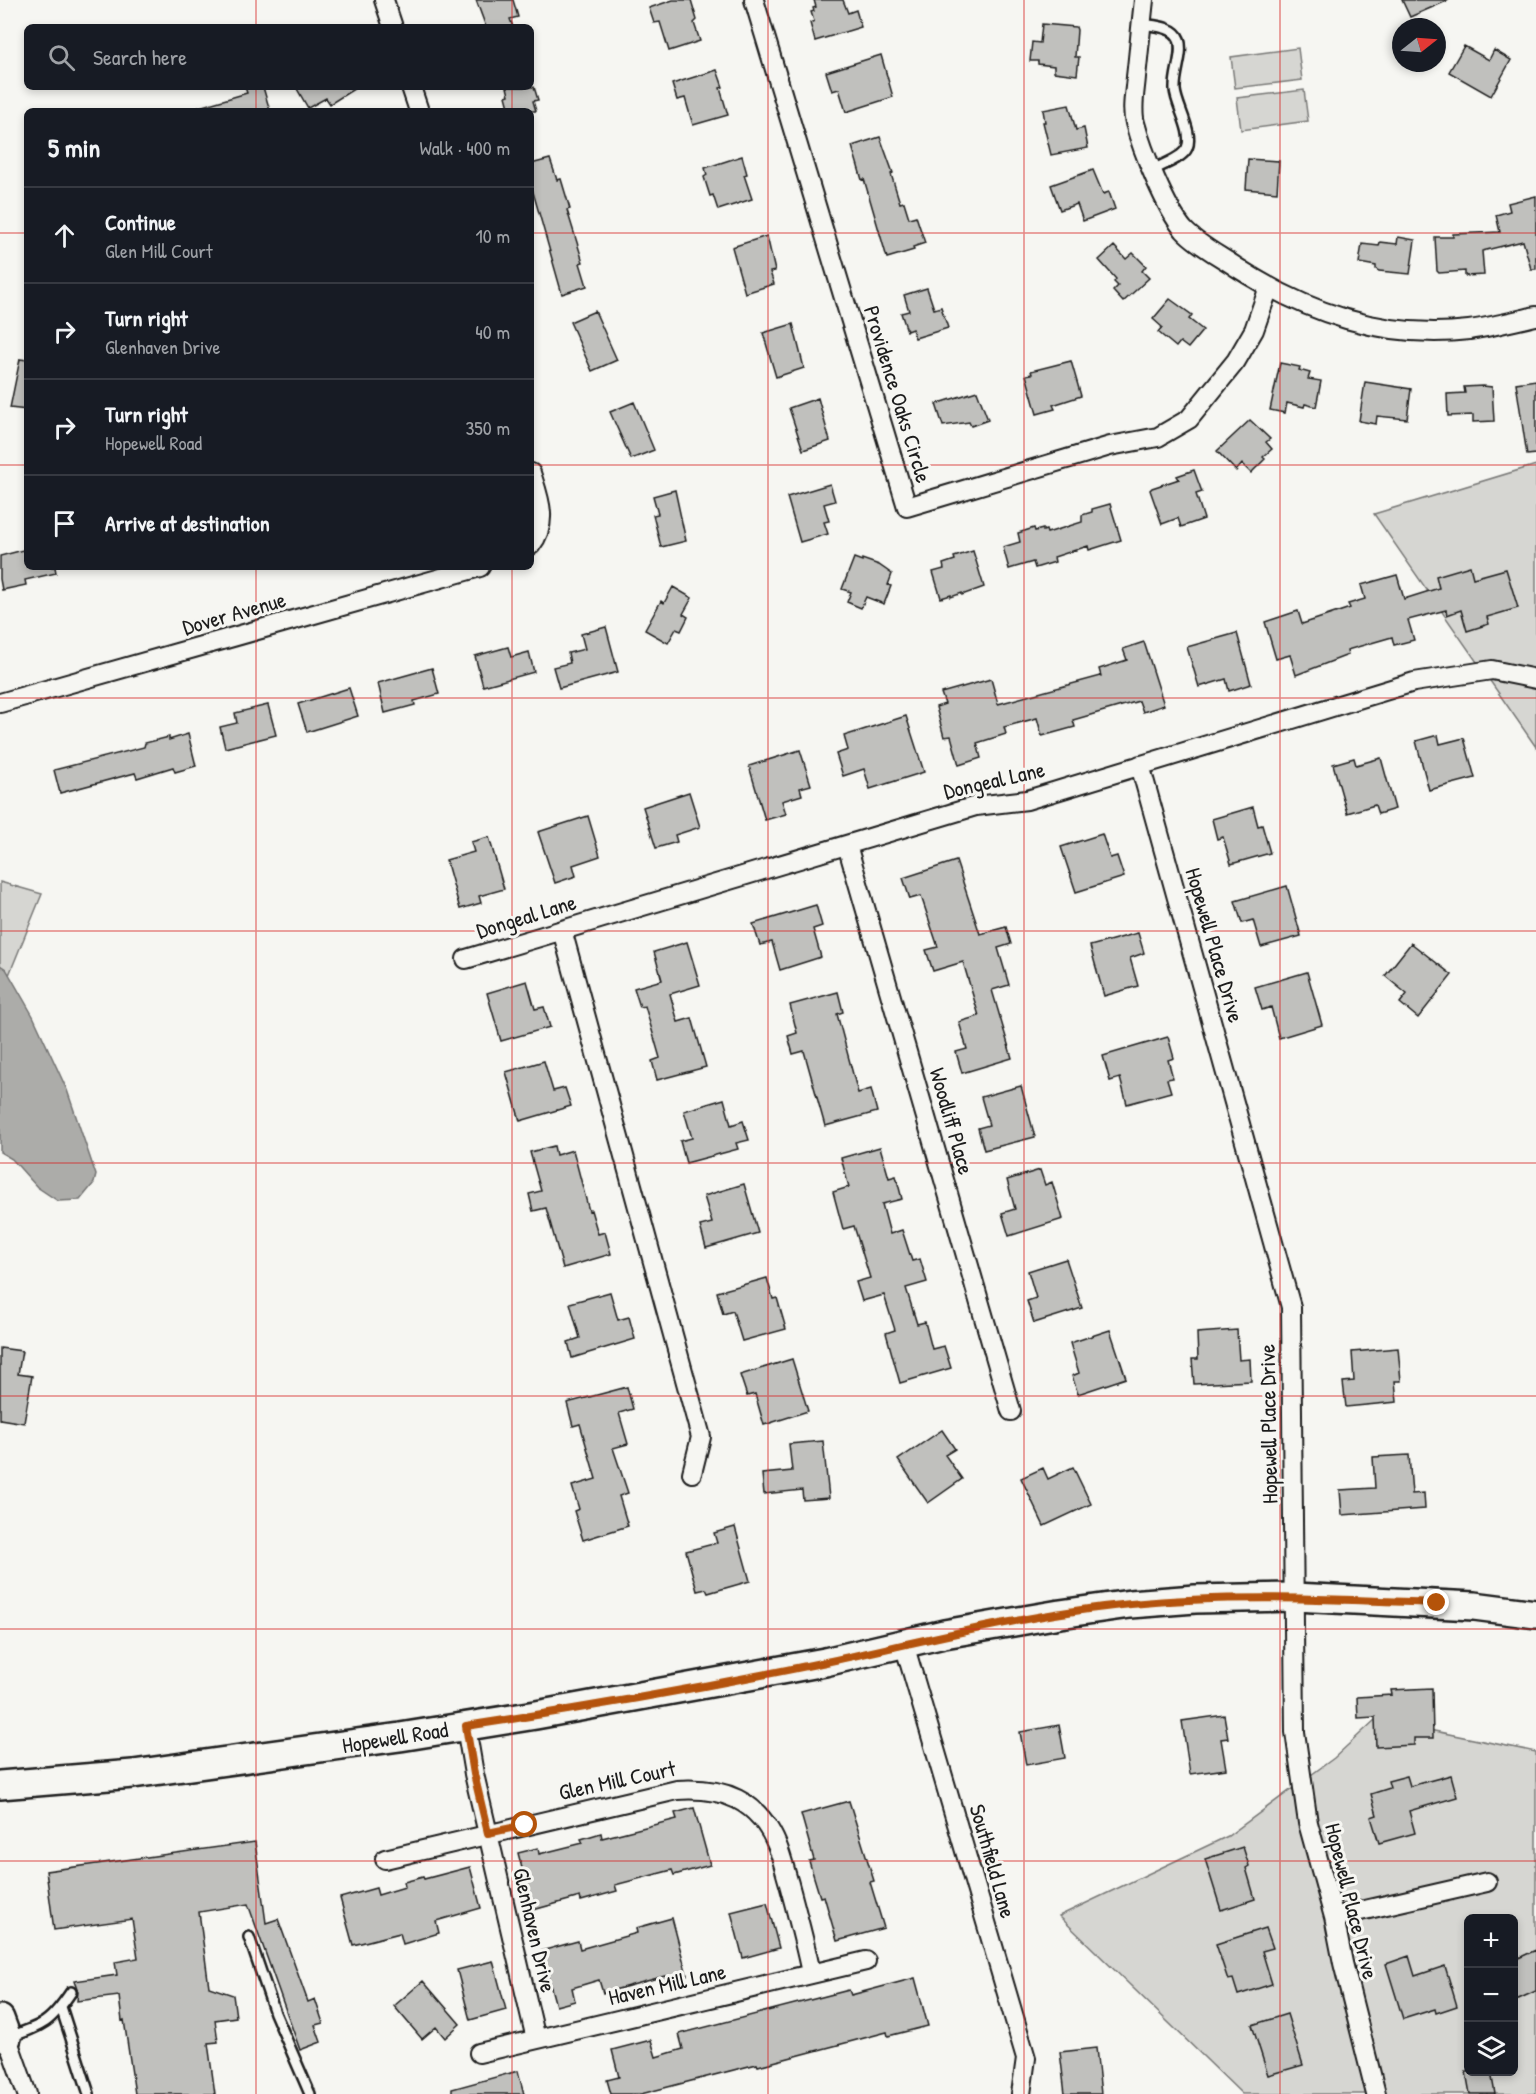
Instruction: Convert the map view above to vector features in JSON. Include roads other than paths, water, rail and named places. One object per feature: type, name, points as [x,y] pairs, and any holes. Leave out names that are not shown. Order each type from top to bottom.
[{"type":"street","points":[[384,0],[392,24]]},
{"type":"street","name":"Providence Oaks Circle","points":[[754,0],[908,507],[1110,446],[1158,437],[1189,419],[1236,361],[1254,330],[1269,287]]},
{"type":"street","points":[[1144,0],[1134,92],[1134,120],[1152,170],[1184,230],[1206,247],[1269,287],[1330,315],[1385,328],[1441,332],[1470,330],[1536,316]]},
{"type":"street","points":[[412,90],[418,108]]},
{"type":"street","points":[[534,483],[542,520],[534,541]]},
{"type":"street","name":"Dover Avenue","points":[[0,703],[469,570]]},
{"type":"street","name":"Dongeal Lane","points":[[466,959],[976,806],[1027,800],[1414,682],[1492,670],[1536,679]]},
{"type":"street","name":"Hopewell Place Drive","points":[[1140,765],[1291,1307],[1295,1732],[1308,1823],[1334,1917],[1343,1963],[1376,2094]]},
{"type":"street","name":"Woodliff Place","points":[[847,845],[1011,1411]]},
{"type":"street","points":[[562,930],[701,1437],[692,1473]]},
{"type":"street","name":"Hopewell Road","points":[[0,1785],[133,1774],[400,1737],[536,1715],[796,1667],[1060,1614],[1130,1604],[1195,1599],[1294,1597],[1474,1605],[1536,1614]]},
{"type":"street","name":"Southfield Lane","points":[[904,1644],[1026,2058],[1022,2094]]},
{"type":"street","name":"Glenhaven Drive","points":[[466,1726],[474,1774],[536,2039]]},
{"type":"street","name":"Glen Mill Court","points":[[386,1859],[677,1790],[702,1788],[719,1792],[743,1801],[765,1821],[777,1845],[805,1942],[811,1973]]},
{"type":"street","points":[[1334,1917],[1488,1882]]},
{"type":"street","name":"Haven Mill Lane","points":[[479,2053],[866,1961]]},
{"type":"street","points":[[3,2029],[27,2094]]},
{"type":"lane","points":[[1142,24],[1172,30],[1179,38],[1175,90],[1189,138],[1187,148],[1182,154],[1152,170]]},
{"type":"lane","points":[[249,1937],[274,2013],[310,2094]]},
{"type":"lane","points":[[3,2029],[37,2028],[55,2016],[71,1992]]},
{"type":"lane","points":[[61,2007],[89,2094]]}]
